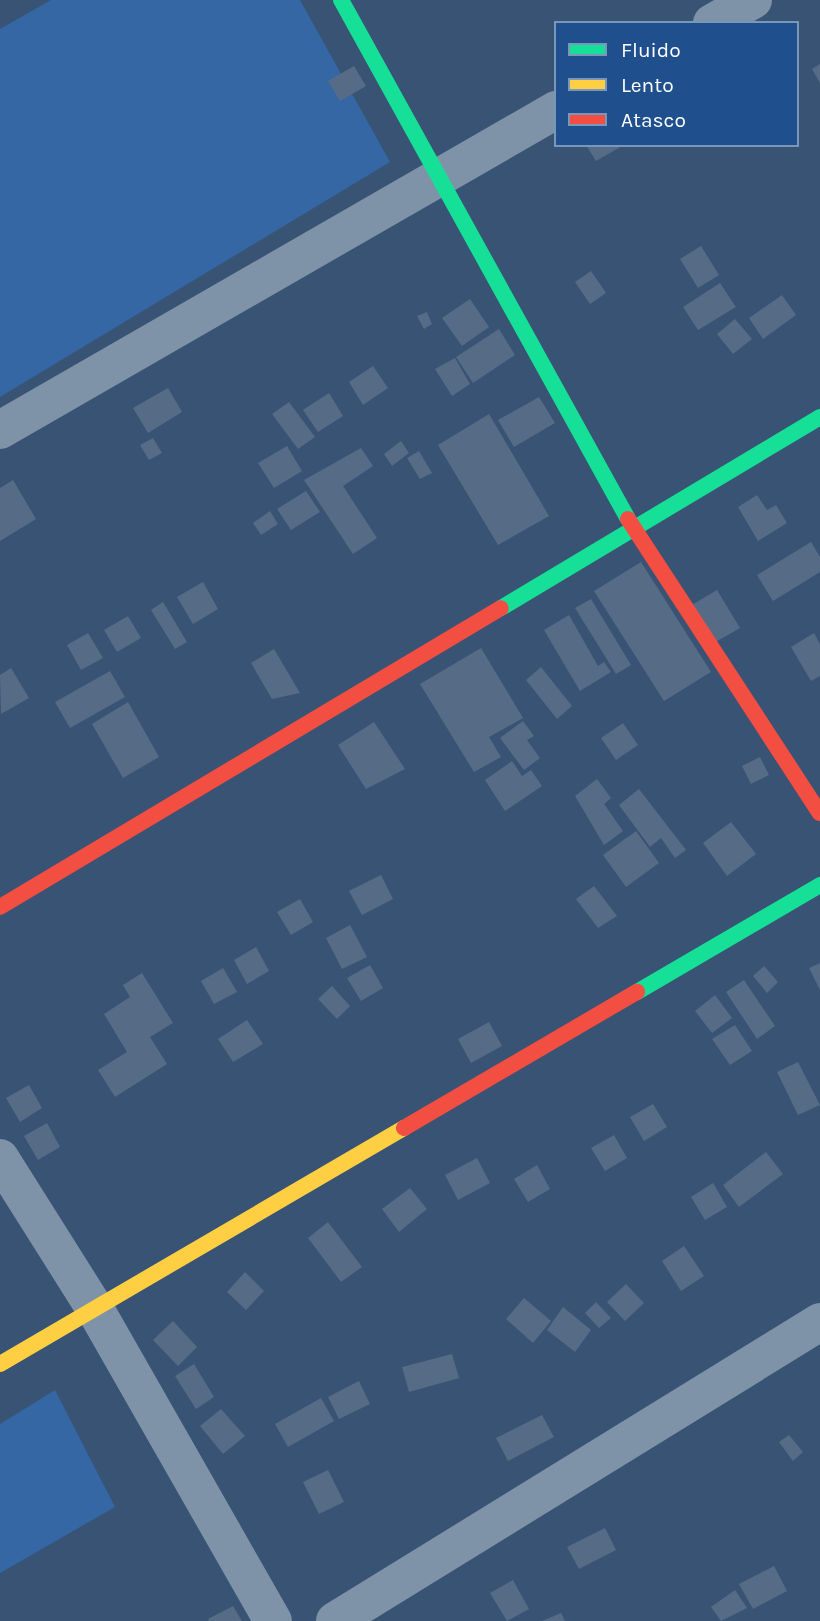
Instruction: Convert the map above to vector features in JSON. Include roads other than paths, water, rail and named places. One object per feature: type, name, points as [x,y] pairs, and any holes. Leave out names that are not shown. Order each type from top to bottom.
[{"type":"street","points":[[341,0],[633,529],[820,813]]},
{"type":"street","points":[[716,21],[753,0]]},
{"type":"street","points":[[0,430],[554,111]]},
{"type":"street","points":[[0,906],[820,417]]},
{"type":"street","points":[[0,1363],[820,885]]},
{"type":"street","points":[[0,1158],[94,1309],[273,1621]]},
{"type":"street","points":[[335,1621],[820,1322]]}]
